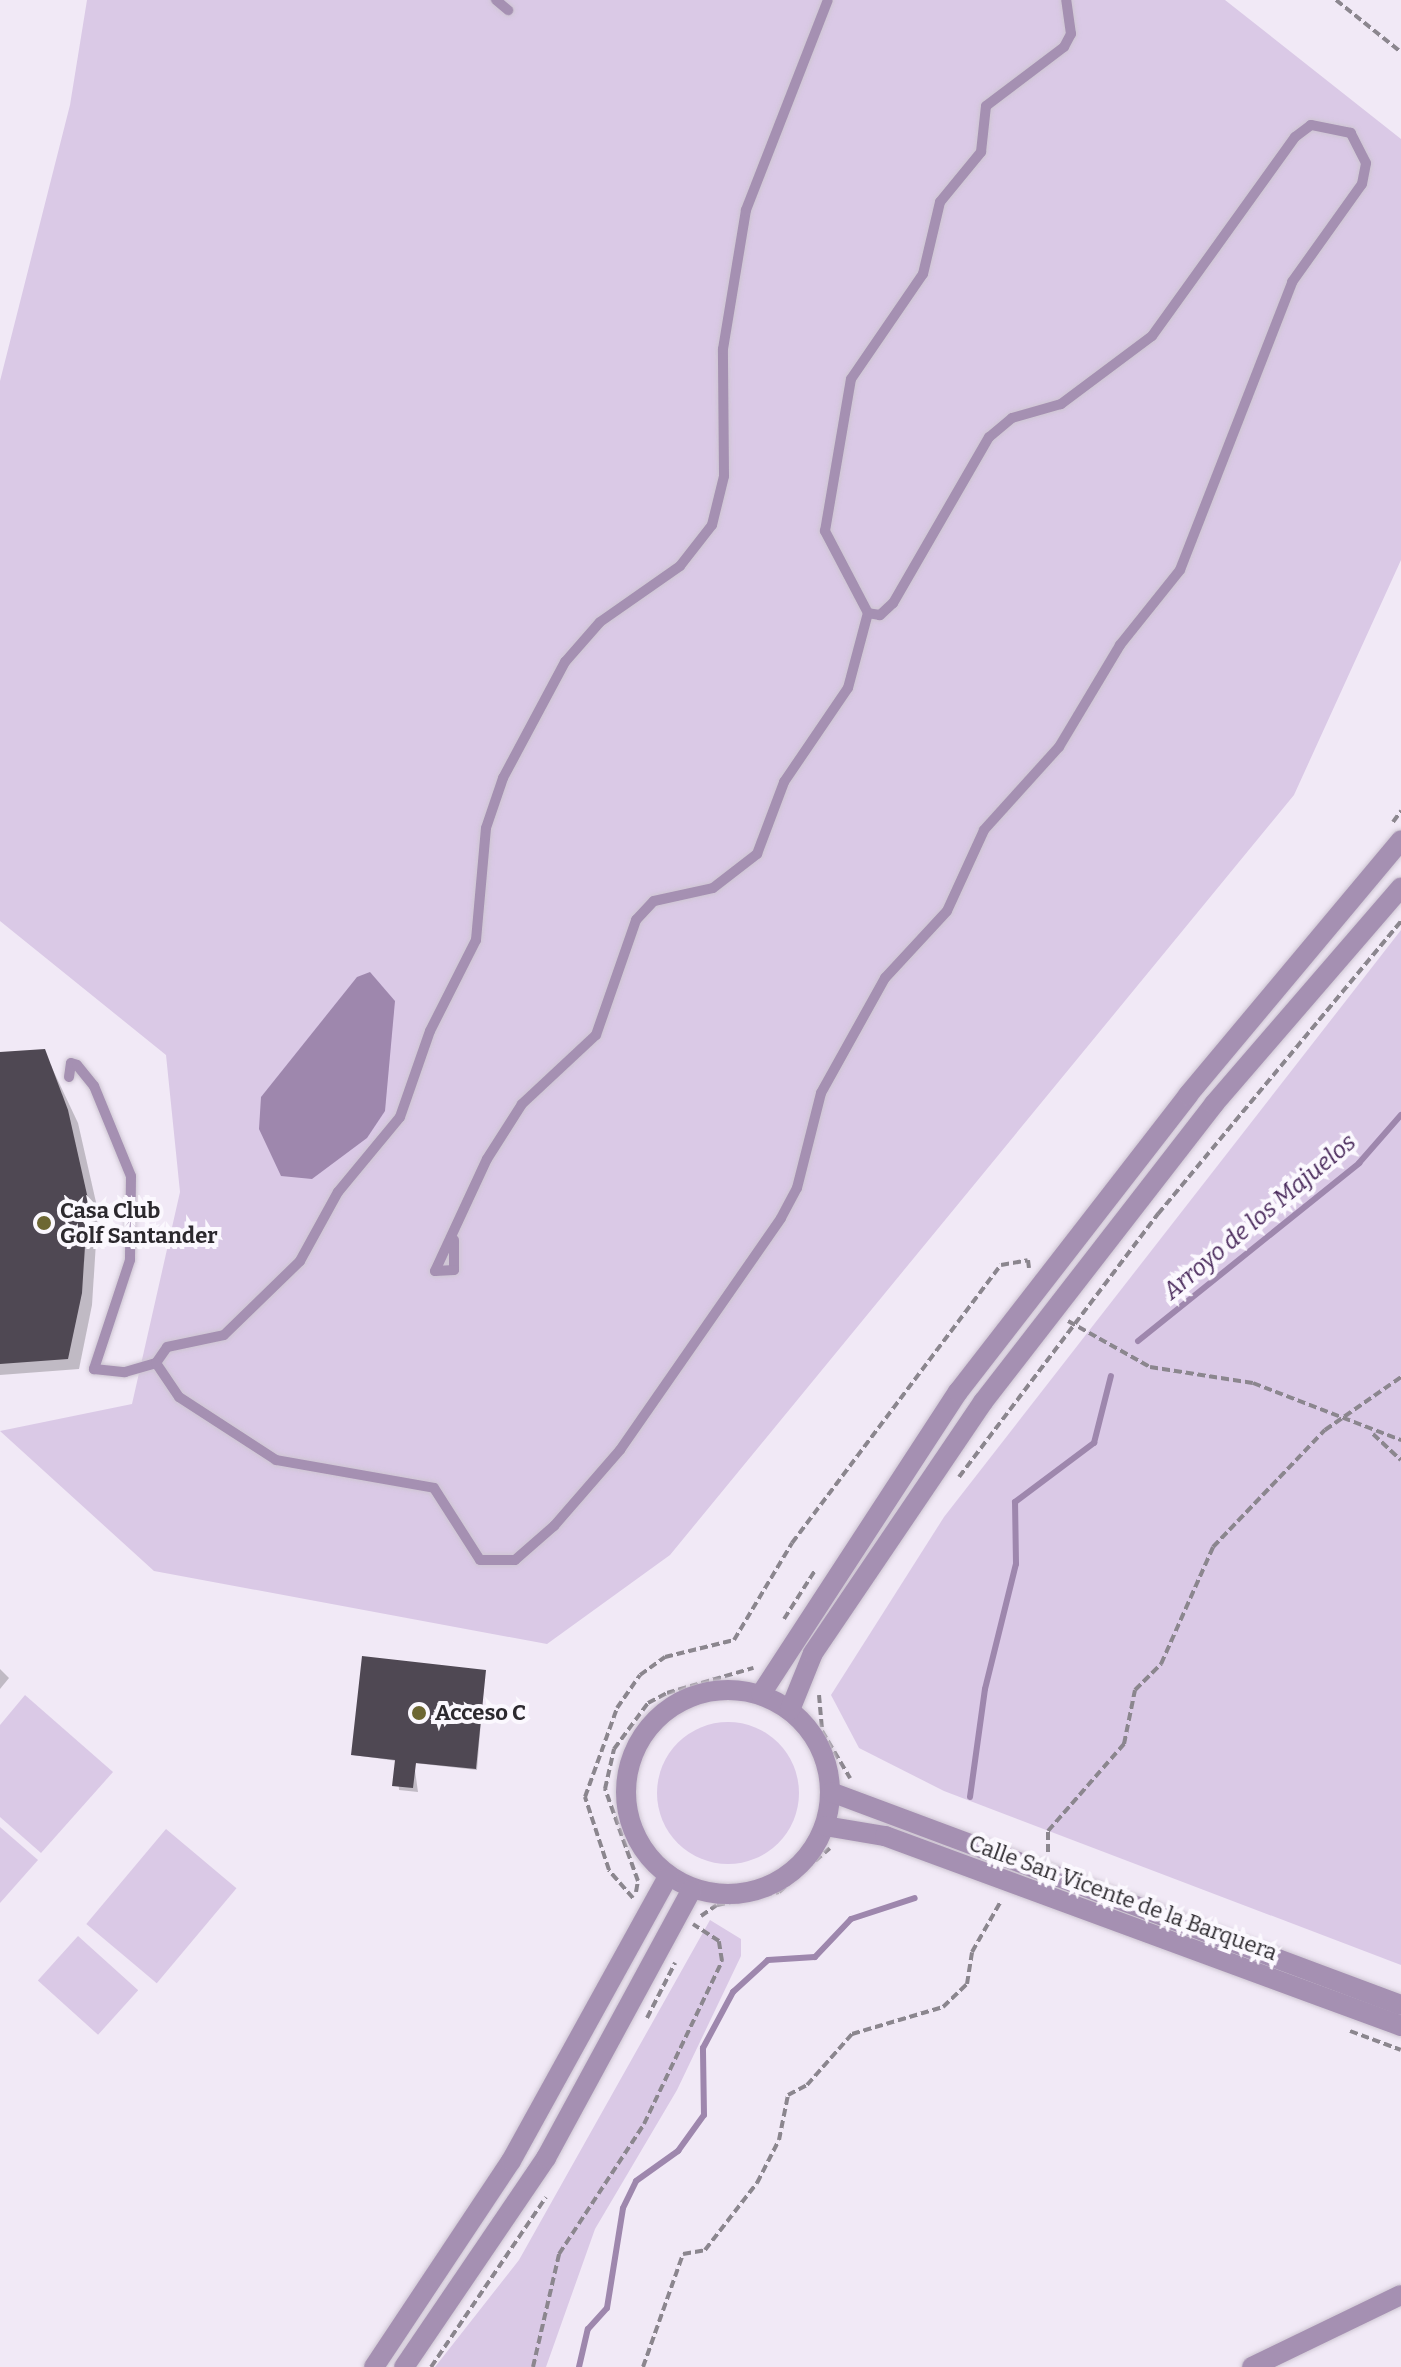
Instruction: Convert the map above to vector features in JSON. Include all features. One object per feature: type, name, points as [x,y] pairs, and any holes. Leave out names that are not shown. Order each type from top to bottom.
[{"type":"street","points":[[761,1694],[958,1392],[1188,1095],[1401,840]]},
{"type":"street","points":[[790,1710],[813,1653],[983,1402],[1214,1104],[1401,887]]},
{"type":"street","points":[[713,1690],[761,1694],[790,1710],[826,1759],[831,1792],[825,1826],[802,1865],[769,1887],[727,1896],[692,1889],[668,1877],[647,1857],[628,1818],[632,1755],[648,1727],[678,1702],[713,1690]]},
{"type":"street","name":"Calle San Vicente de la Barquera","points":[[831,1792],[1401,2005]]},
{"type":"street","name":"Calle San Vicente de la Barquera","points":[[825,1826],[885,1836],[1401,2026]]},
{"type":"street","points":[[374,2367],[511,2161],[641,1937],[668,1877]]},
{"type":"street","points":[[404,2367],[546,2158],[692,1889]]},
{"type":"street","points":[[1252,2367],[1401,2295]]},
{"type":"lane","points":[[496,0],[508,10]]},
{"type":"lane","points":[[69,1077],[71,1063],[77,1065],[94,1086],[131,1176],[130,1260],[94,1369],[125,1372],[156,1363],[167,1347],[224,1335],[269,1299],[300,1261],[338,1192],[400,1117],[430,1031],[476,940],[486,828],[503,778],[565,662],[600,622],[680,566],[712,525],[724,476],[723,349],[746,210],[828,0]]},
{"type":"lane","points":[[454,1240],[487,1159],[522,1104],[596,1035],[636,920],[654,901],[713,888],[757,854],[784,782],[829,723],[860,662],[868,613],[825,531],[851,379],[923,274],[940,202],[981,152],[986,106],[1064,47],[1071,34],[1066,0]]},
{"type":"lane","points":[[156,1363],[179,1397],[276,1460],[434,1488],[480,1560],[515,1560],[554,1526],[620,1450],[781,1218],[797,1188],[821,1093],[885,978],[947,911],[984,830],[1052,756],[1120,645],[1180,570],[1292,282],[1362,184],[1366,163],[1351,133],[1311,125],[1295,137],[1152,336],[1061,404],[1012,418],[989,437],[893,603],[880,615],[868,613]]},
{"type":"path","points":[[1336,0],[1401,52]]},
{"type":"path","points":[[955,1483],[1158,1214],[1401,921]]},
{"type":"path","points":[[1047,1875],[1048,1831],[1124,1744],[1135,1690],[1161,1664],[1213,1547],[1325,1430],[1401,1377]]},
{"type":"path","points":[[1372,1433],[1401,1460]]},
{"type":"path","points":[[821,1685],[822,1731],[851,1779],[863,1785]]},
{"type":"path","points":[[600,1753],[585,1797],[609,1870],[634,1899],[629,1929],[641,1937]]},
{"type":"path","points":[[685,1933],[691,1923],[717,1905],[779,1892],[831,1847],[843,1849]]},
{"type":"path","points":[[988,1894],[1017,1905]]},
{"type":"path","points":[[643,2367],[683,2254],[705,2250],[757,2183],[779,2140],[788,2095],[807,2085],[852,2034],[943,2007],[967,1984],[972,1952],[1002,1899]]},
{"type":"path","points":[[533,2367],[559,2254],[644,2124],[722,1961],[719,1941],[691,1923]]},
{"type":"path","points":[[1342,2028],[1401,2050]]},
{"type":"shaded area","points":[[87,0],[1225,0],[1401,139],[1401,560],[1294,795],[670,1555],[547,1644],[154,1571],[0,1431],[132,1404],[180,1192],[166,1055],[0,921],[0,381],[70,105]]},
{"type":"shaded area","points":[[1401,930],[1401,1965],[944,1791],[859,1748],[831,1695],[944,1517]]},
{"type":"shaded area","points":[[370,972],[395,1001],[385,1111],[367,1138],[312,1179],[281,1176],[259,1129],[261,1097],[357,977]]},
{"type":"shaded area","points":[[25,1695],[113,1772],[41,1853],[0,1817],[0,1725]]},
{"type":"shaded area","points":[[728,1722],[755,1728],[778,1743],[793,1766],[799,1793],[793,1820],[778,1843],[755,1858],[728,1864],[701,1858],[678,1843],[663,1820],[657,1793],[663,1766],[678,1743],[701,1728]]},
{"type":"shaded area","points":[[0,1827],[38,1860],[0,1903]]},
{"type":"shaded area","points":[[166,1829],[236,1888],[157,1983],[86,1924]]},
{"type":"shaded area","points":[[710,1920],[741,1939],[741,1956],[677,2090],[595,2229],[546,2367],[435,2367],[519,2260]]},
{"type":"shaded area","points":[[78,1936],[138,1990],[98,2035],[38,1981]]},
{"type":"building","name":"Casa Club Golf Santander","points":[[45,1049],[68,1110],[88,1199],[82,1293],[68,1359],[0,1364],[0,1052]]},
{"type":"building","name":"Acceso C","points":[[362,1656],[486,1670],[476,1769],[416,1763],[413,1788],[392,1786],[395,1760],[351,1755]]},
{"type":"waterway","name":"Arroyo de los Majuelos","points":[[1138,1341],[1359,1163],[1401,1115]]},
{"type":"waterway","name":"Arroyo de los Majuelos","points":[[970,1797],[985,1689],[1016,1564],[1015,1502],[1094,1443],[1111,1376]]},
{"type":"waterway","name":"Arroyo de los Majuelos","points":[[579,2367],[588,2329],[607,2308],[623,2208],[636,2181],[678,2151],[704,2115],[703,2048],[733,1992],[768,1960],[815,1957],[851,1919],[915,1898]]},
{"type":"place","name":"Casa Club Golf Santander","points":[[44,1223]]},
{"type":"place","name":"Acceso C","points":[[419,1713]]}]
